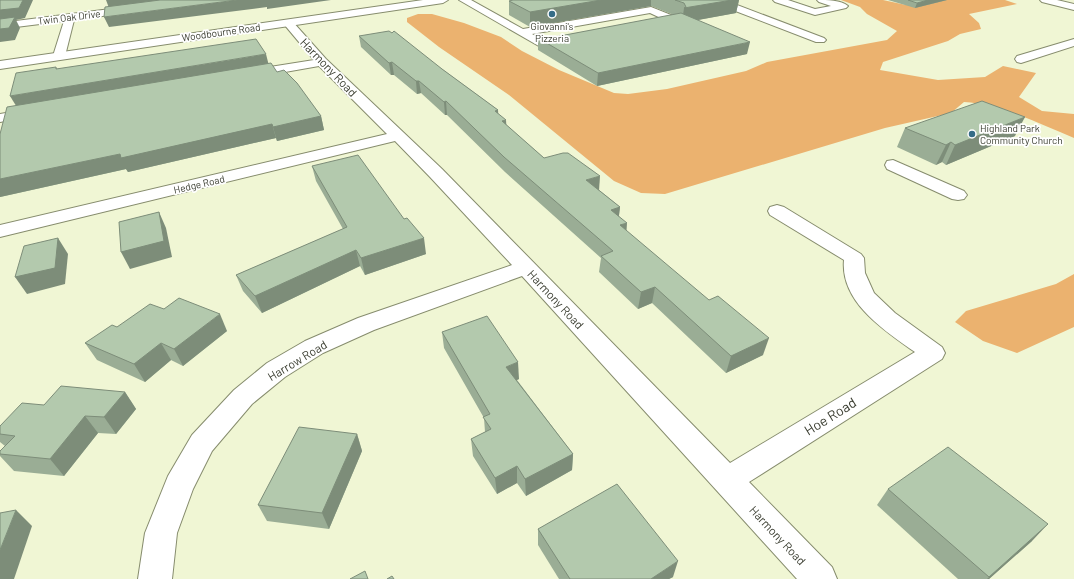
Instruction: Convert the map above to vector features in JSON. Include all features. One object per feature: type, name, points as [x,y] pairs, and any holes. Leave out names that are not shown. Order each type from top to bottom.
[{"type":"street","name":"Woodbourne Road","points":[[0,65],[443,0]]},
{"type":"street","points":[[464,0],[544,46],[575,40]]},
{"type":"street","points":[[715,0],[820,40]]},
{"type":"street","points":[[778,0],[815,12],[843,6],[822,0]]},
{"type":"street","points":[[1045,0],[1074,7]]},
{"type":"street","name":"Twin Oak Drive","points":[[0,26],[147,8]]},
{"type":"street","points":[[485,12],[500,9]]},
{"type":"street","points":[[522,33],[651,10],[676,21],[645,27]]},
{"type":"street","points":[[59,56],[70,17]]},
{"type":"street","name":"Harmony Road","points":[[288,23],[322,62],[398,136],[526,267],[820,579]]},
{"type":"street","points":[[1021,59],[1074,42]]},
{"type":"street","points":[[230,77],[322,62]]},
{"type":"street","points":[[0,118],[46,110]]},
{"type":"street","name":"Hedge Road","points":[[0,232],[43,220],[398,136]]},
{"type":"street","points":[[893,165],[958,195]]},
{"type":"street","name":"Hoe Road","points":[[727,480],[933,353],[874,309],[863,293],[854,274],[854,258],[777,211]]},
{"type":"street","name":"Harrow Road","points":[[155,579],[161,533],[179,486],[202,443],[243,397],[276,370],[314,347],[366,324],[526,267]]},
{"type":"shaded area","points":[[841,0],[883,0],[906,5],[933,0],[1005,0],[1017,4],[969,14],[979,23],[981,29],[960,34],[948,41],[883,62],[880,70],[938,80],[985,77],[1003,66],[1036,73],[1019,97],[1042,111],[1074,114],[1074,138],[1034,121],[992,106],[964,102],[951,113],[885,128],[665,194],[641,193],[614,181],[509,95],[439,47],[407,22],[407,18],[418,14],[432,14],[464,23],[501,37],[522,51],[559,70],[614,93],[628,94],[667,89],[746,71],[767,62],[887,40],[897,31],[867,14],[860,7]]},
{"type":"shaded area","points":[[1074,274],[1074,327],[1017,353],[983,341],[955,322],[966,311],[1056,284]]},
{"type":"building","points":[[0,0],[23,0],[19,8],[0,10]]},
{"type":"building","points":[[160,0],[237,0],[104,17],[105,7]]},
{"type":"building","points":[[601,0],[530,12],[509,1]]},
{"type":"building","points":[[675,0],[732,0],[684,8],[686,7],[684,3]]},
{"type":"building","points":[[908,0],[928,0],[917,3]]},
{"type":"building","points":[[681,13],[750,42],[598,73],[538,38],[544,39]]},
{"type":"building","points":[[15,17],[9,28],[0,29],[0,19]]},
{"type":"building","points":[[389,31],[392,33],[394,31],[442,69],[498,110],[495,111],[506,120],[502,121],[544,158],[568,153],[600,176],[586,180],[620,207],[611,210],[627,223],[620,225],[709,300],[718,296],[769,338],[731,356],[655,287],[641,292],[601,256],[613,251],[504,157],[446,101],[444,102],[419,81],[416,81],[392,62],[389,63],[359,36]]},
{"type":"building","points":[[256,39],[266,54],[10,96],[16,73],[56,67],[56,69]]},
{"type":"building","points":[[271,63],[277,72],[284,70],[297,83],[321,116],[273,127],[272,124],[121,158],[120,154],[0,179],[0,134],[7,107]]},
{"type":"building","points":[[982,101],[1025,117],[955,145],[951,142],[946,145],[905,128]]},
{"type":"building","points":[[358,155],[404,219],[407,218],[424,238],[361,258],[356,250],[255,296],[236,275],[347,227],[312,166]]},
{"type":"building","points":[[159,212],[164,241],[121,252],[119,222]]},
{"type":"building","points":[[58,238],[55,268],[15,277],[24,246]]},
{"type":"building","points":[[179,298],[220,314],[174,349],[161,343],[134,364],[85,343],[112,325],[117,327],[150,304],[164,309]]},
{"type":"building","points":[[487,316],[518,362],[506,367],[573,454],[525,479],[517,466],[495,478],[471,439],[491,429],[483,417],[490,414],[442,332]]},
{"type":"building","points":[[61,386],[125,392],[104,417],[85,416],[50,459],[0,454],[0,451],[15,436],[0,434],[0,426],[22,403],[44,405]]},
{"type":"building","points":[[299,427],[357,434],[322,513],[258,505]]},
{"type":"building","points":[[948,447],[1048,524],[989,577],[888,489]]},
{"type":"building","points":[[617,484],[678,561],[651,579],[570,579],[538,529]]},
{"type":"building","points":[[16,510],[0,550],[0,513]]},
{"type":"building","points":[[365,571],[368,579],[350,579]]},
{"type":"building","points":[[392,576],[394,579],[387,579]]},
{"type":"place","name":"Giovanni's Pizzeria","points":[[552,14]]},
{"type":"place","name":"Highland Park Community Church","points":[[972,134]]}]
